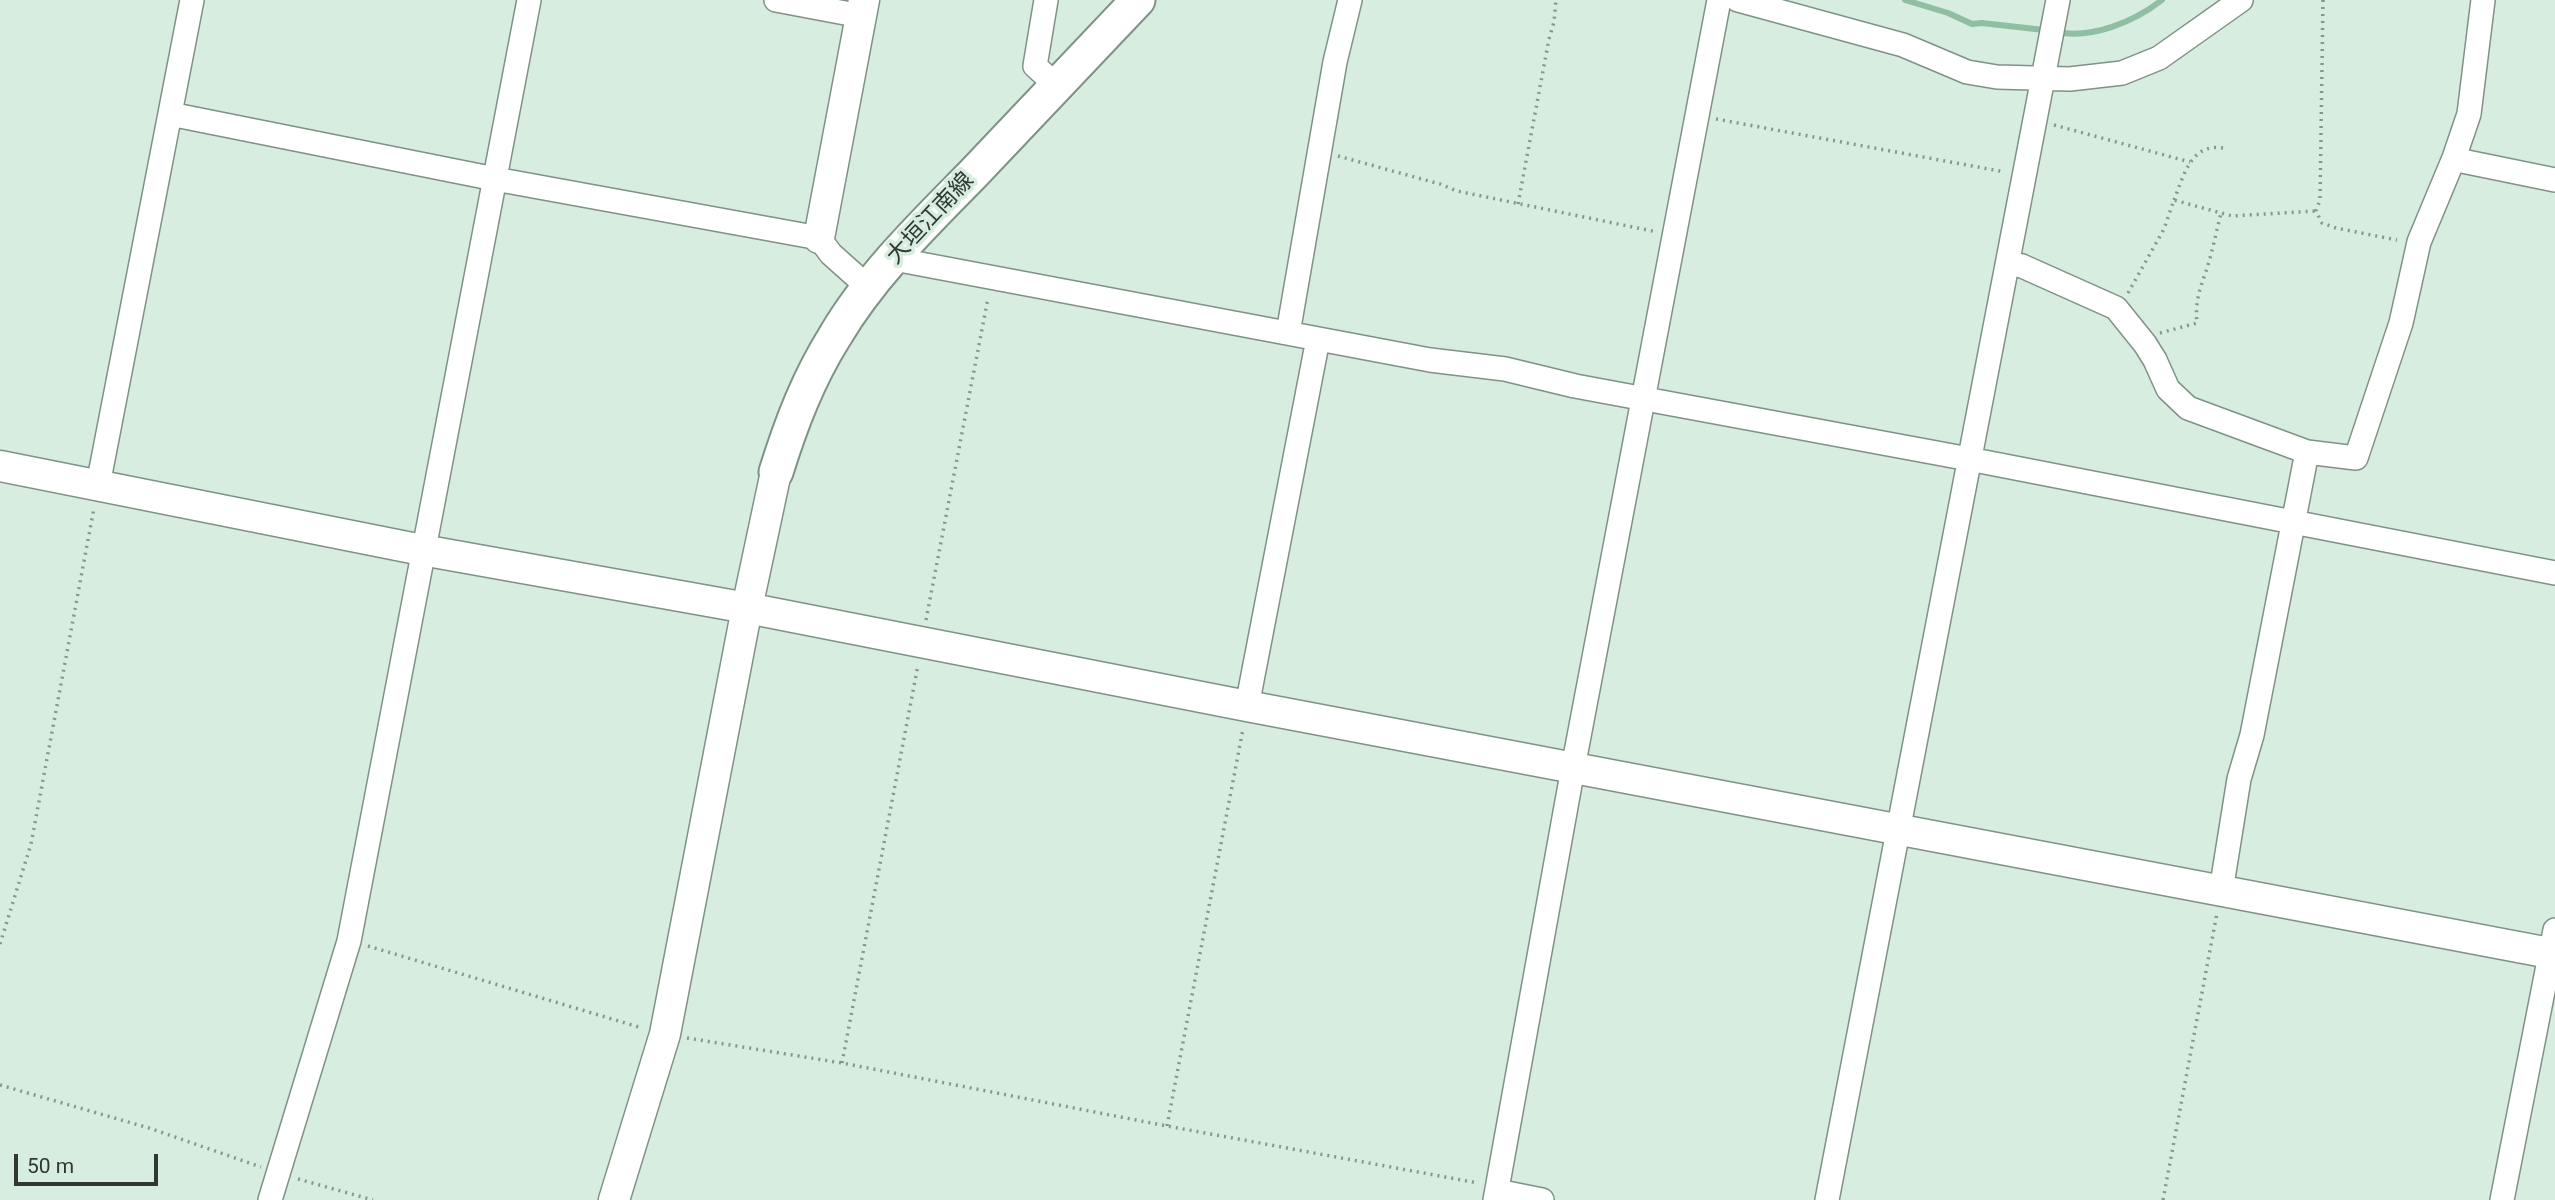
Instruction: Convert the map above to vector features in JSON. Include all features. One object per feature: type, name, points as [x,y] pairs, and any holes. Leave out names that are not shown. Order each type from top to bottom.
[{"type":"main road","name":"大垣江南線","points":[[776,472],[794,414],[812,375],[835,334],[869,288],[1138,0]]},
{"type":"street","points":[[98,485],[192,0]]},
{"type":"street","points":[[270,1200],[349,941],[529,0]]},
{"type":"street","points":[[776,0],[862,8],[819,238]]},
{"type":"street","points":[[1046,0],[1035,66],[1057,86]]},
{"type":"street","points":[[1288,333],[1335,62],[1350,0]]},
{"type":"street","points":[[1542,1200],[1497,1192],[1672,235],[1719,0]]},
{"type":"street","points":[[1738,0],[1903,45],[1967,72],[1997,77],[2070,79],[2122,73],[2158,58],[2241,0]]},
{"type":"street","points":[[1827,1200],[2058,0]]},
{"type":"street","points":[[2008,263],[2022,266],[2116,308],[2155,360],[2168,389],[2188,408],[2307,452],[2356,458],[2401,323],[2419,242],[2469,114],[2483,0]]},
{"type":"street","points":[[170,114],[819,238],[831,254],[869,288]]},
{"type":"street","points":[[2454,158],[2555,180]]},
{"type":"street","points":[[894,259],[1430,360],[1505,369],[1575,386],[1969,459],[2555,573]]},
{"type":"street","points":[[1247,706],[1318,339]]},
{"type":"street","points":[[2221,891],[2239,779],[2252,735],[2307,452]]},
{"type":"street","points":[[0,466],[422,550],[747,608],[2221,891],[2554,946],[2502,1200]]},
{"type":"street","points":[[614,1200],[665,1034],[776,472]]},
{"type":"path","points":[[1518,204],[1556,0]]},
{"type":"path","points":[[2323,0],[2320,200],[2316,211],[2322,223],[2336,228],[2404,242],[2419,242]]},
{"type":"path","points":[[1697,115],[2024,175]]},
{"type":"path","points":[[2035,120],[2190,162]]},
{"type":"path","points":[[2116,308],[2122,303],[2164,229],[2192,157],[2204,149],[2223,148]]},
{"type":"path","points":[[1321,152],[1457,191],[1672,235]]},
{"type":"path","points":[[2174,200],[2232,216],[2316,211]]},
{"type":"path","points":[[2139,336],[2166,333],[2197,323],[2195,308],[2198,290],[2205,274],[2221,213]]},
{"type":"path","points":[[842,1063],[992,278]]},
{"type":"path","points":[[0,944],[31,844],[98,485]]},
{"type":"path","points":[[1167,1126],[1247,706]]},
{"type":"path","points":[[2163,1200],[2221,891]]},
{"type":"path","points":[[349,941],[665,1034],[842,1063],[1497,1192]]},
{"type":"path","points":[[0,1085],[149,1128],[278,1173],[373,1200]]},
{"type":"waterway","points":[[1905,0],[1948,13],[1972,24],[2044,30]]},
{"type":"waterway","points":[[2057,32],[2084,33],[2112,27],[2139,15],[2162,0]]}]
